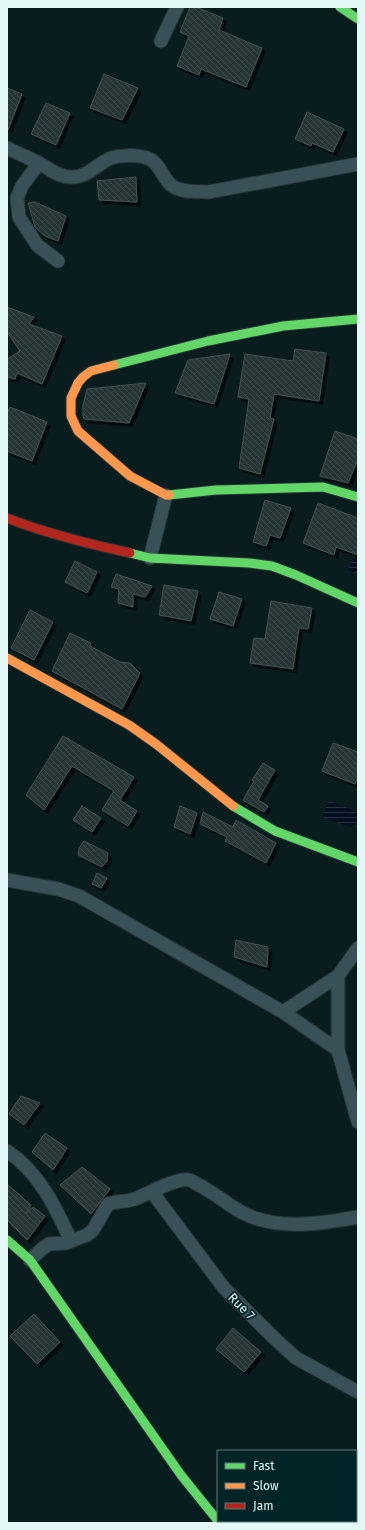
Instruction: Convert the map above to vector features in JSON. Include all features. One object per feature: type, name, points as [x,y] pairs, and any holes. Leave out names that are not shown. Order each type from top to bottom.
[{"type":"main road","points":[[340,7],[358,19]]},
{"type":"main road","points":[[358,319],[283,326],[120,363],[91,371],[78,383],[71,398],[71,416],[78,431],[130,476],[166,495],[216,490],[323,487],[358,497]]},
{"type":"main road","points":[[7,518],[30,527],[85,543],[150,558],[249,562],[272,566],[296,575],[358,603]]},
{"type":"main road","points":[[7,658],[134,729],[156,744],[232,806],[275,831],[358,862]]},
{"type":"main road","points":[[7,1240],[30,1260],[177,1469],[217,1519]]},
{"type":"street","points":[[161,41],[177,7]]},
{"type":"street","points":[[7,148],[39,163],[58,175],[73,178],[82,175],[111,158],[130,156],[146,157],[159,167],[163,176],[172,186],[187,191],[209,192],[358,164]]},
{"type":"street","points":[[39,163],[22,186],[17,198],[19,217],[37,245],[58,261]]},
{"type":"street","points":[[150,558],[166,495]]},
{"type":"street","points":[[7,880],[58,889],[79,896],[283,1012],[338,1050]]},
{"type":"street","points":[[283,1012],[338,976],[358,948]]},
{"type":"street","points":[[338,976],[338,1050],[358,1122]]},
{"type":"street","points":[[7,1151],[30,1172],[45,1190],[55,1206],[71,1241]]},
{"type":"street","points":[[30,1260],[49,1244],[71,1241],[86,1235],[93,1230],[108,1204],[132,1200],[176,1180],[189,1180],[207,1189],[242,1212],[270,1222],[292,1225],[331,1222],[358,1217]]},
{"type":"street","name":"Rue 7","points":[[152,1192],[224,1288],[273,1337],[296,1358],[358,1392]]},
{"type":"water","points":[[353,557],[358,559],[358,574],[348,570]]},
{"type":"water","points":[[329,801],[357,812],[358,823],[350,827],[322,817]]},
{"type":"building","points":[[190,7],[196,7],[223,18],[219,30],[262,48],[246,87],[201,69],[199,75],[177,66],[189,36],[180,32]]},
{"type":"building","points":[[104,74],[138,88],[122,120],[90,108]]},
{"type":"building","points":[[7,88],[22,94],[8,130],[7,129]]},
{"type":"building","points":[[46,103],[70,113],[56,145],[31,134]]},
{"type":"building","points":[[307,112],[344,129],[333,152],[312,143],[311,146],[295,139]]},
{"type":"building","points":[[136,177],[137,202],[99,200],[97,181]]},
{"type":"building","points":[[35,202],[66,216],[58,241],[45,236],[35,227],[28,203]]},
{"type":"building","points":[[7,307],[34,317],[29,324],[62,336],[42,384],[17,373],[15,379],[7,377],[7,359],[20,351],[7,332]]},
{"type":"building","points":[[295,349],[326,353],[319,401],[274,394],[270,418],[274,419],[260,474],[239,468],[249,399],[238,397],[245,354],[293,361]]},
{"type":"building","points":[[230,354],[214,404],[175,393],[188,360]]},
{"type":"building","points":[[146,383],[129,423],[84,419],[83,405],[87,389]]},
{"type":"building","points":[[10,407],[47,422],[32,461],[7,451],[7,414]]},
{"type":"building","points":[[335,431],[358,439],[358,459],[348,483],[320,476]]},
{"type":"building","points":[[265,500],[291,508],[280,538],[270,535],[266,546],[253,542]]},
{"type":"building","points":[[318,503],[358,518],[358,555],[336,547],[334,555],[303,543]]},
{"type":"building","points":[[75,561],[97,572],[87,593],[65,582]]},
{"type":"building","points":[[116,574],[152,586],[145,597],[133,594],[133,607],[118,603],[119,589],[111,587]]},
{"type":"building","points":[[164,585],[198,591],[191,621],[159,615]]},
{"type":"building","points":[[219,592],[242,599],[233,626],[210,619]]},
{"type":"building","points":[[271,601],[312,608],[308,629],[299,628],[293,669],[250,663],[254,638],[265,639]]},
{"type":"building","points":[[30,610],[53,622],[34,660],[11,648]]},
{"type":"building","points":[[70,633],[91,643],[90,646],[120,662],[130,663],[140,673],[122,709],[52,671]]},
{"type":"building","points":[[63,736],[134,777],[120,800],[137,811],[128,826],[102,810],[114,791],[72,766],[44,810],[26,795]]},
{"type":"building","points":[[333,743],[358,752],[358,776],[355,784],[322,771]]},
{"type":"building","points":[[263,763],[275,770],[258,800],[268,806],[264,812],[243,800],[254,781],[252,780]]},
{"type":"building","points":[[82,806],[101,818],[92,832],[73,820]]},
{"type":"building","points":[[180,806],[197,813],[190,834],[174,827]]},
{"type":"building","points":[[203,812],[233,827],[236,820],[276,843],[266,863],[225,841],[227,837],[200,824]]},
{"type":"building","points":[[84,841],[108,853],[107,861],[102,867],[78,855],[79,848]]},
{"type":"building","points":[[97,873],[107,878],[101,888],[92,884]]},
{"type":"building","points":[[236,940],[268,947],[267,967],[234,957]]},
{"type":"building","points":[[21,1096],[40,1103],[24,1125],[9,1114]]},
{"type":"building","points":[[45,1133],[67,1148],[53,1170],[32,1152]]},
{"type":"building","points":[[82,1167],[110,1189],[91,1214],[60,1185]]},
{"type":"building","points":[[7,1184],[31,1205],[26,1213],[33,1207],[45,1216],[27,1240],[7,1220]]},
{"type":"building","points":[[34,1314],[60,1342],[37,1364],[10,1336]]},
{"type":"building","points":[[233,1328],[261,1352],[244,1372],[216,1349]]},
{"type":"traffic: fast","points":[[340,7],[358,19]]},
{"type":"traffic: fast","points":[[114,365],[208,341],[283,326],[358,319]]},
{"type":"traffic: fast","points":[[169,495],[216,490],[323,487],[358,497]]},
{"type":"traffic: fast","points":[[130,553],[150,558],[249,563],[272,566],[296,575],[358,603]]},
{"type":"traffic: fast","points":[[233,806],[275,831],[358,862]]},
{"type":"traffic: fast","points":[[7,1240],[30,1260],[181,1475],[217,1520]]},
{"type":"traffic: slow","points":[[114,365],[91,371],[83,377],[78,383],[71,398],[71,416],[78,431],[130,476],[166,495],[169,495]]},
{"type":"traffic: slow","points":[[7,658],[129,725],[156,744],[233,806]]},
{"type":"traffic: jam","points":[[7,518],[53,534],[130,553]]}]
